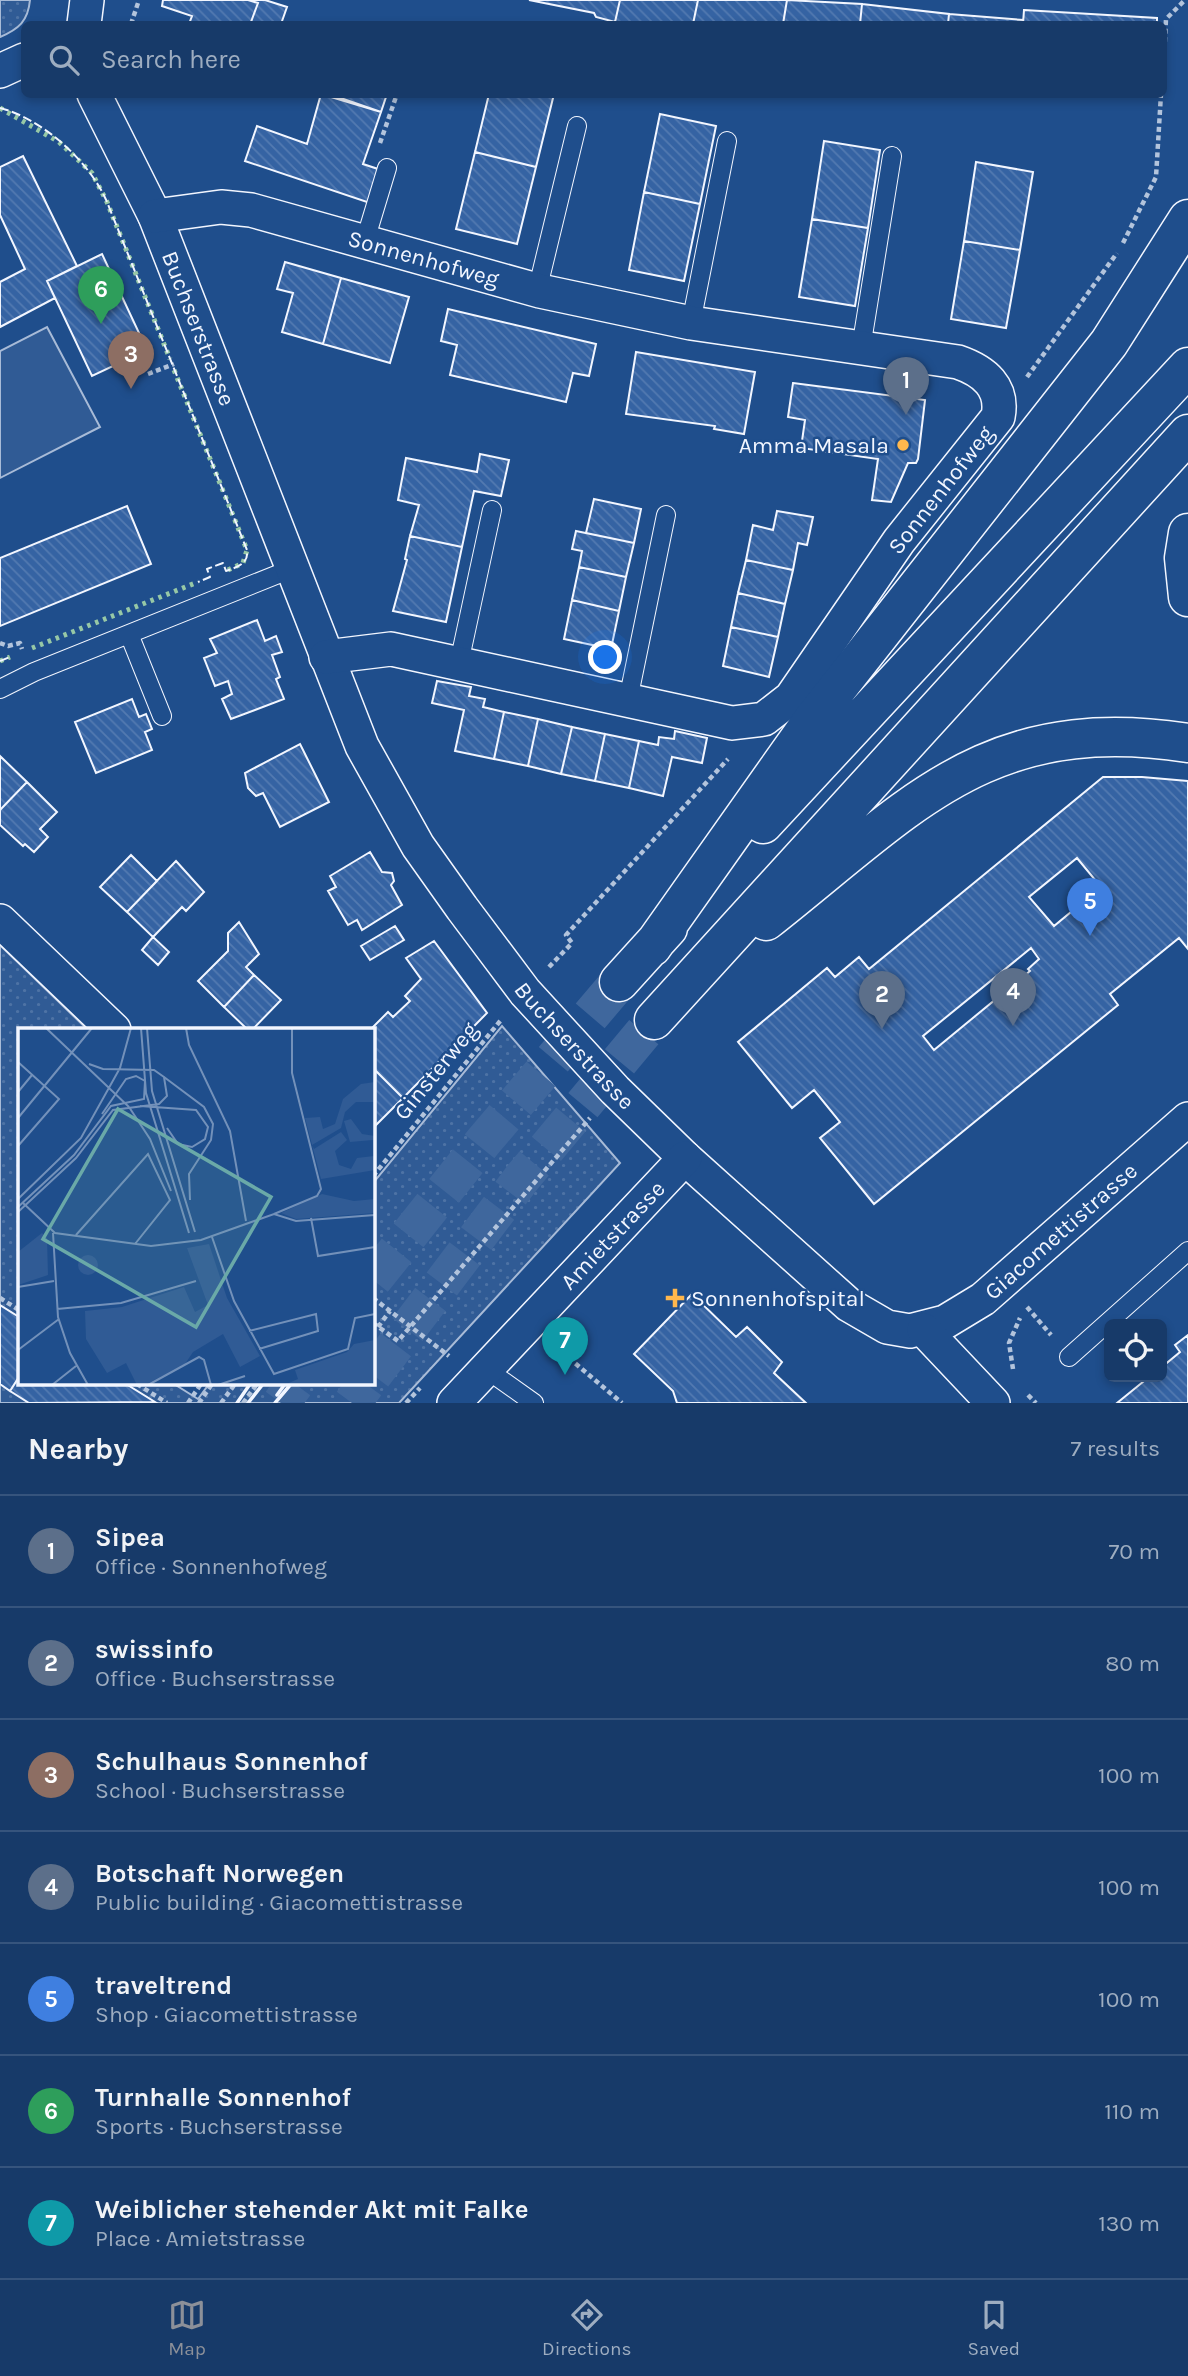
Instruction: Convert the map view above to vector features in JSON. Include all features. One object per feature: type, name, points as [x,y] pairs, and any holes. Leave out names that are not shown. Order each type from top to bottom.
[{"type":"highway","points":[[652,947],[814,718],[1109,343],[1188,219]]},
{"type":"highway","points":[[619,982],[1188,366]]},
{"type":"highway","points":[[654,1020],[1188,434]]},
{"type":"highway","points":[[1188,533],[1184,558],[1188,597]]},
{"type":"highway","points":[[679,990],[898,814],[939,786],[981,764],[1021,747],[1060,739],[1134,736],[1188,743]]},
{"type":"street","points":[[84,21],[87,0]]},
{"type":"street","points":[[0,71],[21,61]]},
{"type":"street","name":"Buchserstrasse","points":[[96,98],[155,216],[326,657],[378,776],[439,877],[525,992],[615,1090],[685,1158],[849,1305],[887,1327],[910,1331],[924,1329]]},
{"type":"street","name":"Sonnenhofweg","points":[[155,216],[222,206],[238,208],[537,291],[691,323],[973,367],[986,375],[996,389],[1000,404],[998,417],[900,541],[791,698],[764,719]]},
{"type":"street","points":[[326,657],[391,649],[732,723],[764,719]]},
{"type":"street","points":[[0,921],[112,1028]]},
{"type":"street","name":"Giacomettistrasse","points":[[924,1329],[963,1313],[983,1299],[1188,1119]]},
{"type":"street","name":"Amietstrasse","points":[[454,1403],[685,1158]]},
{"type":"street","points":[[924,1329],[993,1403]]},
{"type":"lane","points":[[537,291],[577,126]]},
{"type":"lane","points":[[691,323],[727,141]]},
{"type":"lane","points":[[861,348],[892,156]]},
{"type":"lane","points":[[364,244],[387,168]]},
{"type":"lane","points":[[460,663],[492,510]]},
{"type":"lane","points":[[628,700],[666,516]]},
{"type":"lane","points":[[4,687],[291,569]]},
{"type":"lane","points":[[129,634],[162,716]]},
{"type":"lane","points":[[1069,1357],[1188,1251]]},
{"type":"lane","points":[[486,1369],[534,1403]]},
{"type":"path","points":[[132,21],[139,0]]},
{"type":"path","points":[[1166,21],[1185,0]]},
{"type":"path","points":[[387,168],[377,152],[396,98]]},
{"type":"path","points":[[998,417],[1100,278],[1142,210],[1156,177],[1161,98]]},
{"type":"path","points":[[148,374],[181,361]]},
{"type":"path","points":[[0,643],[8,646],[20,643]]},
{"type":"path","points":[[566,935],[764,719]]},
{"type":"path","name":"Ginsterweg","points":[[374,1175],[500,1021]]},
{"type":"path","points":[[374,1324],[398,1341],[590,1118]]},
{"type":"path","points":[[0,1297],[18,1309]]},
{"type":"path","points":[[1016,1376],[1009,1359],[1009,1343],[1018,1320],[1038,1298]]},
{"type":"path","points":[[374,1299],[450,1355]]},
{"type":"path","points":[[378,1327],[390,1311]]},
{"type":"path","points":[[547,1340],[622,1403]]},
{"type":"path","points":[[140,1386],[167,1403]]},
{"type":"path","points":[[188,1403],[200,1386]]},
{"type":"path","points":[[199,1403],[211,1386]]},
{"type":"path","points":[[221,1403],[234,1386]]},
{"type":"path","points":[[243,1403],[256,1386]]},
{"type":"path","points":[[1024,1390],[1036,1403]]},
{"type":"shaded area","points":[[0,0],[30,0],[27,14],[21,23],[0,37]]},
{"type":"shaded area","points":[[47,327],[100,427],[0,478],[0,351]]},
{"type":"shaded area","points":[[0,945],[86,1028],[18,1028],[18,1386],[177,1386],[198,1399],[208,1386],[374,1386],[374,1182],[502,1026],[620,1163],[399,1403],[0,1403]]},
{"type":"building","points":[[163,0],[248,0],[258,3],[251,21],[190,21],[192,16],[162,6]]},
{"type":"building","points":[[248,0],[265,0],[287,7],[282,21],[251,21],[258,3]]},
{"type":"building","points":[[529,0],[620,0],[615,21],[596,17],[594,13]]},
{"type":"building","points":[[620,0],[698,0],[694,21],[615,21]]},
{"type":"building","points":[[698,0],[787,0],[784,21],[694,21]]},
{"type":"building","points":[[787,0],[862,4],[860,21],[784,21]]},
{"type":"building","points":[[862,4],[949,14],[948,21],[860,21]]},
{"type":"building","points":[[1024,10],[1157,18],[1157,21],[1023,21]]},
{"type":"building","points":[[949,14],[1023,20],[1023,21],[948,21]]},
{"type":"building","points":[[320,98],[334,98],[381,112],[363,164],[381,170],[370,203],[245,161],[257,126],[307,144]]},
{"type":"building","points":[[341,98],[386,98],[381,112]]},
{"type":"building","points":[[488,98],[553,98],[536,167],[475,152]]},
{"type":"building","points":[[660,114],[716,126],[700,204],[644,192]]},
{"type":"building","points":[[824,141],[880,150],[868,228],[812,219]]},
{"type":"building","points":[[475,152],[536,167],[517,244],[456,229]]},
{"type":"building","points":[[23,156],[77,266],[47,281],[55,298],[0,327],[0,282],[25,269],[0,215],[0,167]]},
{"type":"building","points":[[976,162],[1033,172],[1020,250],[964,241]]},
{"type":"building","points":[[644,192],[700,204],[684,281],[629,270]]},
{"type":"building","points":[[812,219],[868,228],[855,306],[799,297]]},
{"type":"building","points":[[964,241],[1020,250],[1006,328],[951,319]]},
{"type":"building","points":[[102,254],[147,350],[92,376],[47,281]]},
{"type":"building","points":[[285,262],[341,278],[323,344],[282,332],[293,293],[277,289]]},
{"type":"building","points":[[341,278],[409,297],[390,363],[323,344]]},
{"type":"building","points":[[448,309],[596,344],[589,376],[573,373],[566,402],[450,375],[457,345],[441,341]]},
{"type":"building","points":[[636,352],[755,372],[744,434],[714,429],[715,426],[626,414]]},
{"type":"building","points":[[793,383],[925,400],[918,459],[916,463],[908,463],[891,502],[872,500],[878,459],[801,448],[805,420],[788,417]]},
{"type":"building","points":[[480,454],[509,460],[501,496],[474,491],[462,547],[410,536],[419,505],[398,500],[406,458],[477,472]]},
{"type":"building","points":[[594,499],[641,509],[634,543],[586,533]]},
{"type":"building","points":[[127,506],[151,564],[0,626],[0,558]]},
{"type":"building","points":[[777,511],[813,517],[807,545],[798,543],[793,570],[746,560],[753,525],[773,530]]},
{"type":"building","points":[[576,531],[634,543],[626,577],[579,567],[582,551],[572,549]]},
{"type":"building","points":[[410,536],[462,547],[446,622],[393,611],[407,560],[405,559]]},
{"type":"building","points":[[746,560],[793,570],[785,604],[738,593]]},
{"type":"building","points":[[579,567],[626,577],[619,611],[572,600]]},
{"type":"building","points":[[738,593],[785,604],[778,637],[731,627]]},
{"type":"building","points":[[572,600],[619,611],[611,649],[564,639]]},
{"type":"building","points":[[257,620],[265,641],[276,636],[282,652],[272,655],[280,677],[276,679],[284,699],[231,719],[222,699],[232,694],[228,681],[215,686],[204,658],[217,653],[210,639]]},
{"type":"building","points":[[731,627],[778,637],[769,677],[723,666]]},
{"type":"building","points":[[437,681],[471,687],[469,696],[485,699],[483,707],[504,712],[494,759],[455,751],[464,710],[432,703]]},
{"type":"building","points":[[132,699],[139,717],[146,714],[152,729],[145,732],[152,750],[96,773],[75,722]]},
{"type":"building","points":[[504,712],[538,719],[528,766],[494,759]]},
{"type":"building","points":[[538,719],[572,727],[561,774],[528,766]]},
{"type":"building","points":[[572,727],[605,734],[595,781],[561,774]]},
{"type":"building","points":[[675,731],[707,738],[702,763],[672,757],[663,796],[629,788],[639,741],[658,745],[659,737],[674,739]]},
{"type":"building","points":[[605,734],[639,741],[629,788],[595,781]]},
{"type":"building","points":[[300,744],[329,802],[280,827],[263,793],[256,796],[248,788],[245,773]]},
{"type":"building","points":[[0,756],[27,782],[0,810]]},
{"type":"building","points":[[1103,777],[1188,781],[1188,949],[1179,938],[1110,994],[1118,1005],[874,1204],[820,1138],[840,1122],[814,1090],[792,1108],[738,1042],[827,968],[835,977],[859,957],[869,969]],"holes":[[[1077,858],[1101,887],[1054,926],[1029,897]],[[1031,948],[1039,959],[1028,969],[1030,971],[934,1050],[923,1036]]]},
{"type":"building","points":[[27,782],[57,812],[40,829],[48,837],[34,852],[25,844],[23,846],[0,825],[0,810]]},
{"type":"building","points":[[370,852],[382,872],[392,873],[394,881],[391,885],[402,905],[362,930],[357,920],[348,925],[328,891],[336,887],[330,876]]},
{"type":"building","points":[[131,855],[157,881],[127,912],[100,887]]},
{"type":"building","points":[[176,861],[204,892],[186,911],[182,907],[153,937],[127,912]]},
{"type":"building","points":[[239,922],[259,954],[246,967],[254,975],[224,1007],[198,981],[228,951],[228,933]]},
{"type":"building","points":[[395,926],[404,940],[370,960],[361,946]]},
{"type":"building","points":[[153,937],[169,952],[158,965],[142,950]]},
{"type":"building","points":[[434,941],[487,1013],[403,1098],[374,1069],[375,1035],[372,1028],[388,1012],[393,1017],[410,1001],[405,996],[421,979],[406,958]]},
{"type":"building","points":[[254,975],[281,1000],[254,1028],[246,1028],[224,1007]]},
{"type":"building","points":[[374,1069],[403,1098],[374,1127]]},
{"type":"building","points":[[692,1294],[736,1337],[747,1327],[782,1362],[774,1373],[806,1403],[677,1403],[673,1391],[634,1354]]},
{"type":"building","points":[[0,1305],[18,1316],[18,1379],[10,1391],[0,1384]]},
{"type":"building","points":[[1188,1335],[1188,1403],[1117,1403],[1143,1382],[1167,1382],[1167,1363],[1180,1352],[1175,1345]]},
{"type":"building","points":[[18,1379],[18,1386],[129,1386],[155,1402],[29,1403],[10,1391]]},
{"type":"tunnel","points":[[374,1279],[483,1142],[619,982]]},
{"type":"tunnel","points":[[374,1374],[522,1178],[654,1020]]},
{"type":"tunnel","points":[[281,1403],[294,1386]]},
{"type":"tunnel","points":[[352,1403],[365,1386]]},
{"type":"hedge","points":[[0,108],[59,142],[92,173],[107,202],[170,359]]},
{"type":"hedge","points":[[174,370],[247,550],[243,563],[226,571]]},
{"type":"hedge","points":[[32,648],[198,582]]},
{"type":"hedge","points":[[0,661],[10,657]]},
{"type":"fence","points":[[0,108],[32,122],[63,144],[89,172],[107,202],[247,550],[246,559],[241,564],[226,571],[223,563],[207,569],[210,577],[198,582]]},
{"type":"fence","points":[[0,661],[10,657]]},
{"type":"wall","points":[[237,1403],[249,1386]]},
{"type":"wall","points":[[248,1403],[261,1386]]},
{"type":"wall","points":[[277,1395],[284,1386]]},
{"type":"wall","points":[[275,1403],[289,1386]]},
{"type":"place","name":"Turnhalle Sonnenhof","points":[[101,324]]},
{"type":"place","name":"Schulhaus Sonnenhof","points":[[131,389]]},
{"type":"place","name":"Sipea","points":[[906,415]]},
{"type":"place","name":"Amma Masala","points":[[903,445]]},
{"type":"place","name":"traveltrend","points":[[1090,936]]},
{"type":"place","name":"Botschaft Norwegen","points":[[1013,1026]]},
{"type":"place","name":"swissinfo","points":[[882,1029]]},
{"type":"place","name":"Sonnenhofspital","points":[[675,1298]]},
{"type":"place","name":"Weiblicher stehender Akt mit Falke","points":[[565,1375]]}]
